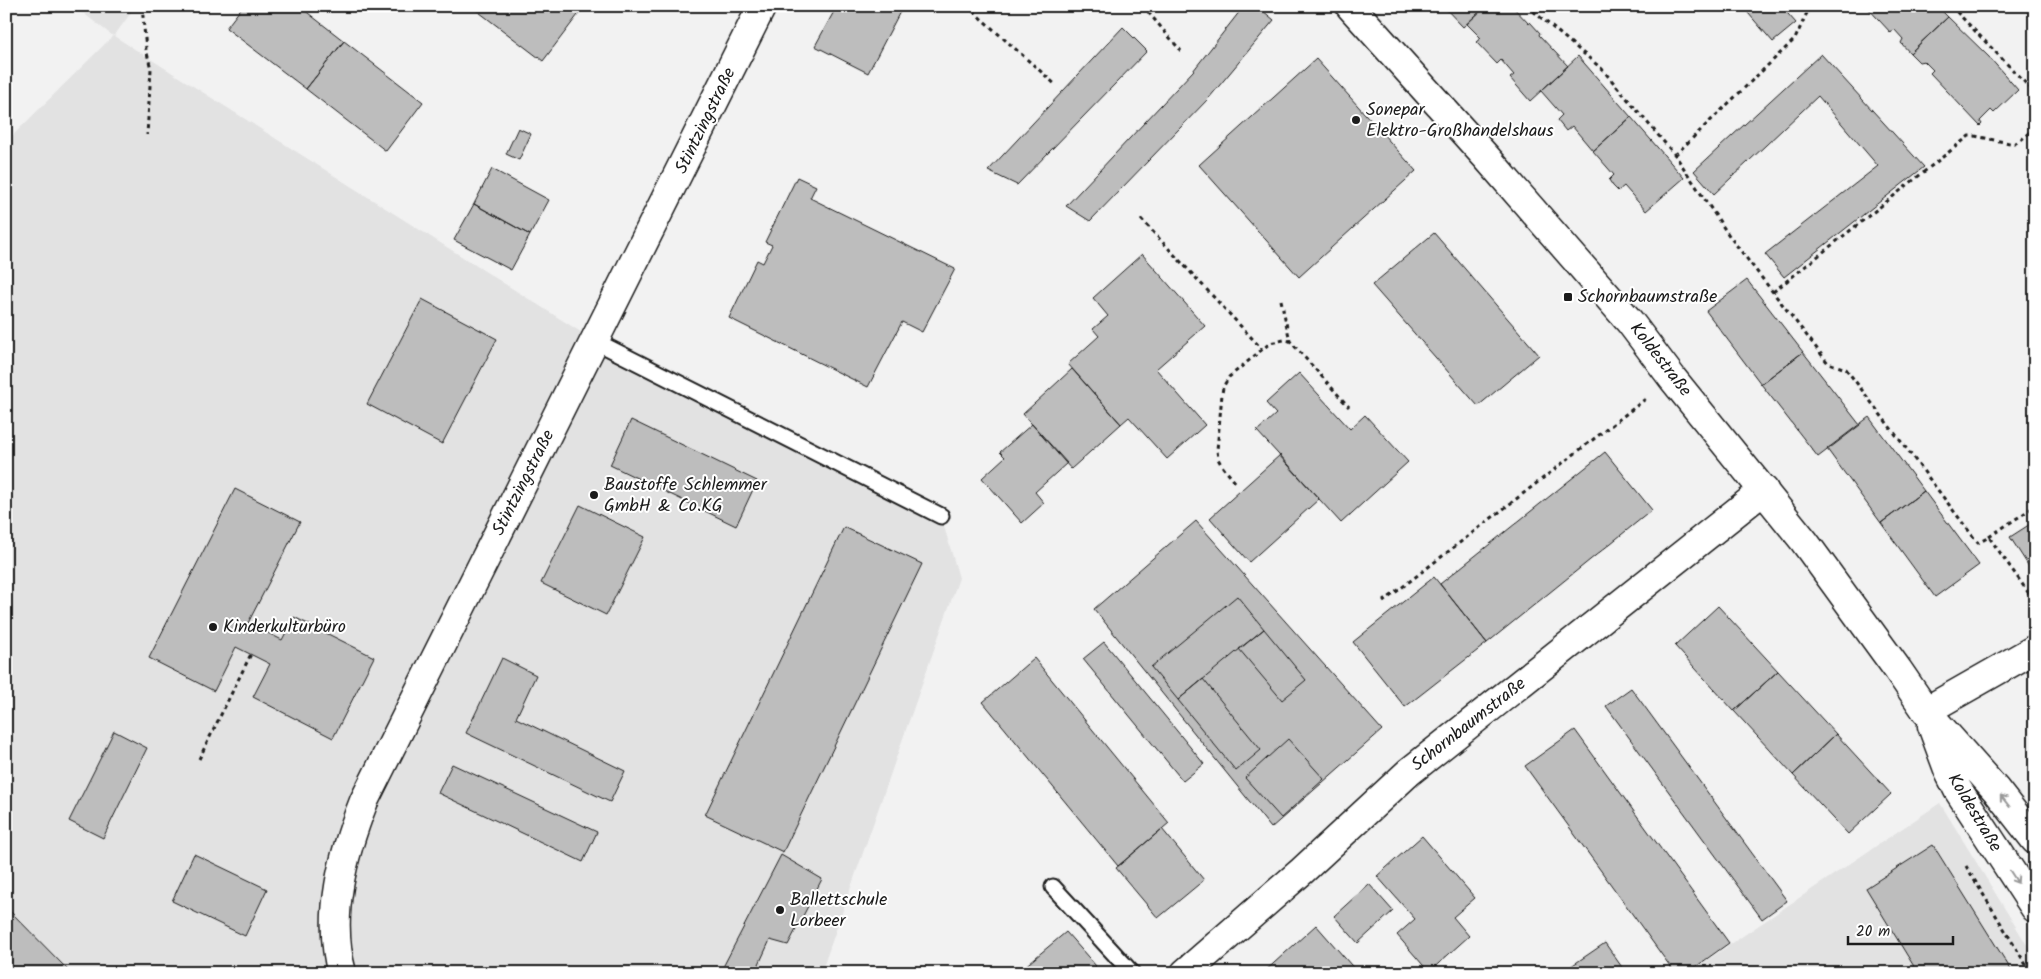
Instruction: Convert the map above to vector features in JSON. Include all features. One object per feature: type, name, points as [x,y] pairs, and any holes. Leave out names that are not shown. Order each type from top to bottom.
[{"type":"street","name":"Stintzingstraße","points":[[342,973],[337,955],[337,890],[351,833],[364,801],[596,341],[762,6]]},
{"type":"street","name":"Koldestraße","points":[[1350,6],[1487,158],[1626,317],[1673,379],[1764,490],[1822,565],[1926,711],[1996,790],[2035,840]]},
{"type":"street","name":"Schornbaumstraße","points":[[1185,973],[1302,871],[1409,772],[1764,490]]},
{"type":"street","points":[[1926,711],[2035,649]]},
{"type":"street","name":"Koldestraße","points":[[1926,711],[1949,772],[1958,790],[2035,908]]},
{"type":"lane","points":[[596,341],[941,516]]},
{"type":"lane","points":[[1053,887],[1132,973]]},
{"type":"path","points":[[142,6],[146,49],[151,69],[147,135]]},
{"type":"path","points":[[831,6],[836,9]]},
{"type":"path","points":[[967,6],[1056,85]]},
{"type":"path","points":[[1143,6],[1181,51]]},
{"type":"path","points":[[1527,6],[1602,69],[1675,155],[1730,237],[1828,363],[1846,369],[1978,543],[2035,506]]},
{"type":"path","points":[[1675,155],[1795,39],[1810,6]]},
{"type":"path","points":[[1951,6],[2035,93]]},
{"type":"path","points":[[1773,292],[1969,136],[2014,144],[2022,140],[2035,127]]},
{"type":"path","points":[[1141,218],[1262,349]]},
{"type":"path","points":[[1281,300],[1290,341],[1349,407]]},
{"type":"path","points":[[1235,482],[1218,459],[1217,450],[1223,387],[1230,377],[1270,343],[1290,341]]},
{"type":"path","points":[[1383,602],[1673,379]]},
{"type":"path","points":[[1988,537],[2035,602]]},
{"type":"path","points":[[199,759],[251,654]]},
{"type":"shaded area","points":[[74,6],[136,6],[114,36],[595,341],[941,516],[959,578],[821,973],[6,973],[6,142],[113,36]]},
{"type":"shaded area","points":[[1940,803],[2035,958],[2035,973],[1688,973]]},
{"type":"building","points":[[243,6],[299,6],[344,41],[306,89],[226,28]]},
{"type":"building","points":[[471,6],[583,6],[584,7],[543,61]]},
{"type":"building","points":[[837,6],[903,6],[868,73],[815,46]]},
{"type":"building","points":[[1244,6],[1257,6],[1274,20],[1209,98],[1090,221],[1066,206],[1193,71]]},
{"type":"building","points":[[1443,6],[1486,6],[1463,27]]},
{"type":"building","points":[[1486,6],[1512,6],[1529,24],[1530,22],[1540,33],[1539,35],[1568,66],[1530,101],[1510,78],[1514,75],[1501,60],[1497,64],[1476,42],[1481,38],[1467,24]]},
{"type":"building","points":[[1742,6],[1781,6],[1796,23],[1773,42]]},
{"type":"building","points":[[1866,6],[1937,6],[1948,17],[1910,53],[1901,43],[1903,39],[1894,29],[1891,33]]},
{"type":"building","points":[[1948,17],[1989,57],[2018,90],[1994,113],[1991,110],[1980,121],[1982,124],[1980,126],[1930,73],[1933,70],[1924,61],[1919,62],[1910,53]]},
{"type":"building","points":[[1123,27],[1147,51],[1017,185],[988,171]]},
{"type":"building","points":[[344,41],[423,102],[386,151],[306,89]]},
{"type":"building","points":[[1821,54],[1924,167],[1784,277],[1765,254],[1878,166],[1818,96],[1714,194],[1694,171]]},
{"type":"building","points":[[1578,56],[1631,117],[1593,151],[1572,126],[1566,131],[1557,120],[1562,115],[1541,91]]},
{"type":"building","points":[[1316,59],[1416,171],[1299,277],[1199,165]]},
{"type":"building","points":[[1631,117],[1684,178],[1646,211],[1624,186],[1618,191],[1613,186],[1609,180],[1614,175],[1593,151]]},
{"type":"building","points":[[518,128],[531,134],[519,160],[506,154]]},
{"type":"building","points":[[492,169],[549,200],[530,235],[474,204]]},
{"type":"building","points":[[797,177],[816,186],[810,198],[955,269],[922,332],[902,322],[868,387],[729,318],[757,260],[763,263],[772,245],[765,242]]},
{"type":"building","points":[[474,204],[530,235],[511,270],[454,240]]},
{"type":"building","points":[[1434,233],[1539,355],[1478,406],[1372,285]]},
{"type":"building","points":[[1142,254],[1205,326],[1156,369],[1205,425],[1167,459],[1129,417],[1121,424],[1068,364],[1099,336],[1093,329],[1108,316],[1093,298]]},
{"type":"building","points":[[1747,280],[1803,352],[1761,384],[1706,311]]},
{"type":"building","points":[[422,299],[497,339],[442,444],[367,404]]},
{"type":"building","points":[[1803,352],[1860,425],[1818,457],[1761,384]]},
{"type":"building","points":[[1072,369],[1121,424],[1071,469],[1023,414]]},
{"type":"building","points":[[1299,373],[1350,429],[1365,415],[1408,462],[1341,523],[1257,431],[1276,414],[1266,403]]},
{"type":"building","points":[[1869,417],[1924,491],[1881,523],[1827,449]]},
{"type":"building","points":[[631,420],[757,481],[736,526],[610,465]]},
{"type":"building","points":[[1032,424],[1067,463],[1035,492],[1044,503],[1022,523],[982,478],[1005,457],[1000,452]]},
{"type":"building","points":[[1605,452],[1652,510],[1487,643],[1440,584]]},
{"type":"building","points":[[1280,455],[1319,499],[1249,562],[1210,518]]},
{"type":"building","points":[[235,489],[300,522],[248,623],[282,640],[294,617],[374,657],[333,738],[253,697],[270,664],[236,647],[214,691],[149,658]]},
{"type":"building","points":[[1924,491],[1979,565],[1935,597],[1881,523]]},
{"type":"building","points":[[580,505],[645,537],[606,615],[541,583]]},
{"type":"building","points":[[1196,521],[1382,730],[1271,828],[1094,609]]},
{"type":"building","points":[[2035,521],[2035,576],[2010,537]]},
{"type":"building","points":[[844,527],[922,564],[783,852],[705,815]]},
{"type":"building","points":[[1434,577],[1487,643],[1405,707],[1353,642]]},
{"type":"building","points":[[1237,596],[1264,629],[1178,700],[1151,667]]},
{"type":"building","points":[[1718,606],[1778,671],[1734,711],[1675,646]]},
{"type":"building","points":[[1264,629],[1306,680],[1282,700],[1239,649]]},
{"type":"building","points":[[1104,642],[1204,764],[1183,781],[1083,659]]},
{"type":"building","points":[[502,658],[536,675],[516,718],[625,771],[610,802],[466,733]]},
{"type":"building","points":[[1034,658],[1169,823],[1118,866],[983,702]]},
{"type":"building","points":[[1778,671],[1836,734],[1793,775],[1734,711]]},
{"type":"building","points":[[1203,679],[1261,750],[1236,771],[1178,700]]},
{"type":"building","points":[[1631,688],[1787,901],[1762,919],[1606,706]]},
{"type":"building","points":[[1575,730],[1729,943],[1687,973],[1675,973],[1525,766]]},
{"type":"building","points":[[114,731],[147,748],[103,838],[69,821]]},
{"type":"building","points":[[1836,734],[1891,794],[1848,834],[1793,775]]},
{"type":"building","points":[[1288,739],[1324,779],[1281,818],[1245,778]]},
{"type":"building","points":[[452,764],[597,832],[583,862],[438,793]]},
{"type":"building","points":[[1162,829],[1204,880],[1158,918],[1116,868]]},
{"type":"building","points":[[1422,836],[1475,898],[1453,917],[1469,936],[1429,972],[1397,935],[1415,919],[1377,876]]},
{"type":"building","points":[[1933,845],[2013,973],[1918,973],[1866,888]]},
{"type":"building","points":[[194,854],[267,889],[245,936],[172,901]]},
{"type":"building","name":"Ballettschule Lorbeer","points":[[781,855],[822,879],[788,945],[770,940],[759,964],[767,973],[727,973],[723,967]]},
{"type":"building","points":[[1369,884],[1393,911],[1358,943],[1334,916]]},
{"type":"building","points":[[6,907],[71,973],[6,973]]},
{"type":"building","points":[[1316,925],[1358,973],[1263,973]]},
{"type":"building","points":[[1066,932],[1096,966],[1089,973],[1017,973]]},
{"type":"building","points":[[1605,943],[1626,973],[1561,973]]},
{"type":"place","name":"Sonepar Elektro-Großhandelshaus","points":[[1356,120]]},
{"type":"place","name":"Schornbaumstraße","points":[[1568,297]]},
{"type":"place","name":"Baustoffe Schlemmer GmbH & Co.KG","points":[[594,495]]},
{"type":"place","name":"Kinderkulturbüro","points":[[213,627]]},
{"type":"place","name":"Ballettschule Lorbeer","points":[[780,910]]}]
